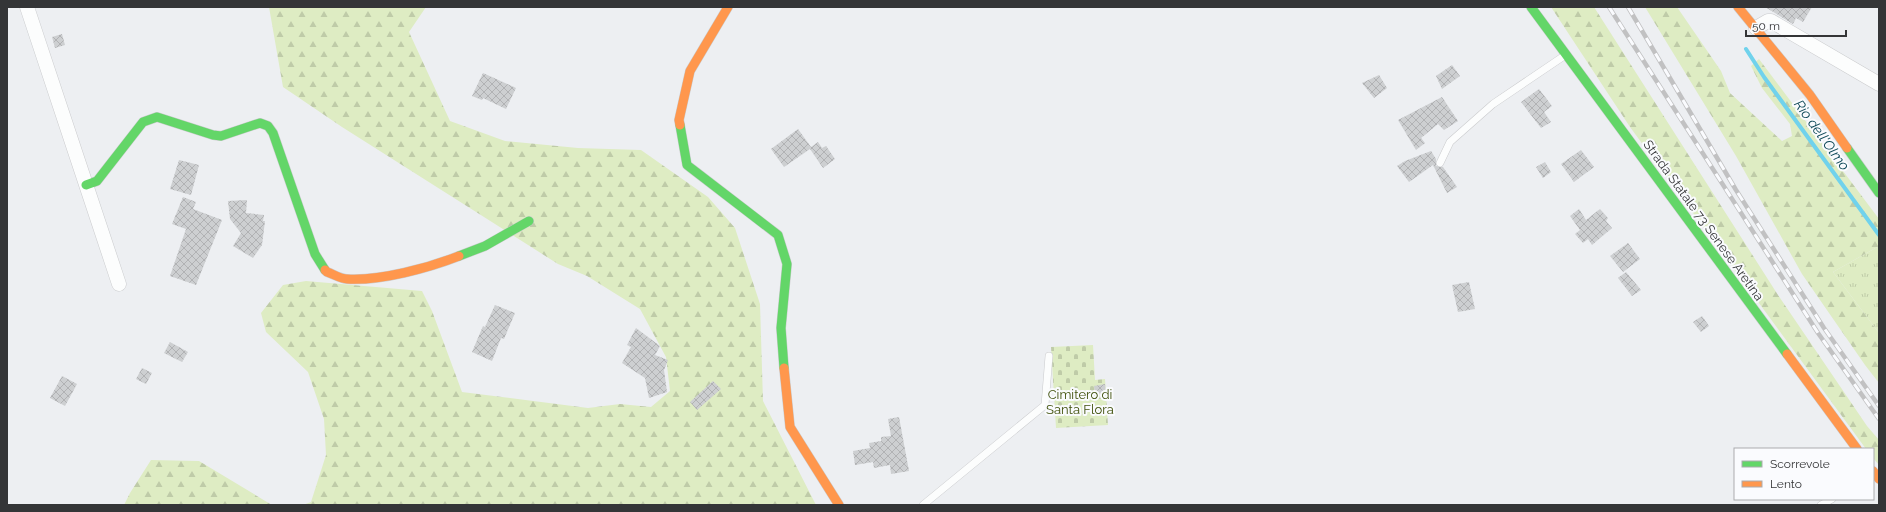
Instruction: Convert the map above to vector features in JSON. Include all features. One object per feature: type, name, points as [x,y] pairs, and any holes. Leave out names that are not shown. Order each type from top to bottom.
[{"type":"street","points":[[27,7],[119,284]]},
{"type":"street","points":[[728,7],[690,71],[679,120],[687,165],[778,235],[787,264],[782,328],[784,375],[790,427],[839,505]]},
{"type":"street","name":"Strada Statale 73 Senese Aretina","points":[[1531,7],[1855,448]]},
{"type":"street","points":[[1738,7],[1810,95],[1879,193]]},
{"type":"street","points":[[1756,28],[1768,21],[1772,21],[1879,84]]},
{"type":"street","points":[[86,185],[97,181],[143,122],[157,118],[213,135],[221,136],[260,123],[268,126],[273,132],[315,254],[327,272],[346,279],[377,278],[441,263],[484,246],[529,221]]},
{"type":"lane","points":[[1440,163],[1450,142],[1488,109],[1566,54]]},
{"type":"lane","points":[[923,505],[1045,405],[1049,356]]},
{"type":"lane","points":[[1821,505],[1830,500]]},
{"type":"green space","points":[[269,7],[426,7],[409,32],[450,121],[505,141],[578,148],[641,150],[708,197],[735,228],[760,304],[763,401],[816,505],[303,505],[311,502],[326,455],[324,419],[308,372],[266,332],[261,313],[283,285],[306,281],[422,291],[432,311],[462,392],[588,408],[620,404],[651,407],[670,391],[666,357],[640,309],[587,276],[558,264],[342,127],[283,87]]},
{"type":"green space","points":[[1551,7],[1594,7],[1778,295],[1867,426],[1879,440],[1879,465],[1874,459],[1874,448],[1865,448],[1630,127]]},
{"type":"green space","points":[[1645,7],[1677,7],[1721,71],[1730,93],[1782,141],[1792,136],[1790,124],[1762,88],[1751,66],[1759,59],[1879,219],[1879,246],[1833,272],[1879,333],[1879,383],[1802,274],[1736,156]]},
{"type":"green space","points":[[1879,246],[1879,333],[1833,272]]},
{"type":"green space","name":"Cimitero di Santa Flora","points":[[1093,345],[1095,380],[1105,379],[1108,425],[1056,428],[1051,347]]},
{"type":"green space","points":[[151,460],[199,461],[272,505],[124,505]]},
{"type":"building","points":[[1765,7],[1812,7],[1803,22],[1796,18],[1793,24]]},
{"type":"building","points":[[62,34],[65,45],[55,48],[52,37]]},
{"type":"building","points":[[1452,65],[1460,76],[1442,89],[1436,76]]},
{"type":"building","points":[[483,73],[516,88],[506,109],[483,98],[482,100],[472,96]]},
{"type":"building","points":[[1379,75],[1387,88],[1374,98],[1362,83]]},
{"type":"building","points":[[1539,89],[1552,106],[1544,112],[1551,122],[1541,128],[1521,102]]},
{"type":"building","points":[[1442,97],[1458,121],[1444,130],[1438,124],[1421,138],[1425,143],[1416,150],[1398,120]]},
{"type":"building","points":[[798,129],[811,147],[818,142],[822,148],[826,146],[835,159],[823,168],[810,149],[784,167],[771,149]]},
{"type":"building","points":[[1581,150],[1594,167],[1574,182],[1561,164]]},
{"type":"building","points":[[1431,151],[1436,159],[1436,166],[1443,167],[1457,187],[1447,193],[1433,165],[1409,182],[1397,166],[1405,161]]},
{"type":"building","points":[[179,160],[199,165],[191,195],[170,189]]},
{"type":"building","points":[[1545,162],[1551,172],[1543,178],[1536,167]]},
{"type":"building","points":[[183,197],[196,202],[193,209],[222,220],[196,285],[170,276],[186,229],[172,224]]},
{"type":"building","points":[[247,200],[246,213],[264,215],[263,221],[265,221],[262,245],[253,258],[233,246],[241,233],[230,219],[228,201]]},
{"type":"building","points":[[1579,209],[1586,220],[1600,209],[1608,218],[1606,221],[1612,228],[1592,245],[1588,239],[1583,243],[1575,234],[1580,230],[1570,216]]},
{"type":"building","points":[[1628,243],[1640,259],[1623,272],[1610,256]]},
{"type":"building","points":[[1626,272],[1641,290],[1632,296],[1618,278]]},
{"type":"building","points":[[1469,282],[1475,309],[1458,312],[1452,285]]},
{"type":"building","points":[[495,305],[515,313],[504,339],[501,338],[492,361],[472,352],[483,326],[485,327]]},
{"type":"building","points":[[1702,316],[1709,326],[1701,332],[1693,322]]},
{"type":"building","points":[[636,328],[660,346],[655,355],[668,360],[664,370],[667,392],[649,398],[645,378],[622,363],[631,347],[627,345]]},
{"type":"building","points":[[170,342],[188,352],[182,362],[164,353]]},
{"type":"building","points":[[142,368],[152,373],[146,384],[136,379]]},
{"type":"building","points":[[62,376],[77,384],[65,406],[50,398]]},
{"type":"building","points":[[713,381],[721,389],[697,410],[690,402]]},
{"type":"building","points":[[1105,384],[1106,394],[1095,395],[1094,386]]},
{"type":"building","points":[[899,417],[909,471],[891,474],[890,465],[874,468],[873,462],[855,465],[853,451],[870,448],[869,443],[881,441],[881,437],[891,436],[888,419]]},
{"type":"waterway","name":"Rio dell'Olmo","points":[[1746,49],[1764,77],[1879,235]]},
{"type":"railway","points":[[1609,7],[1818,333],[1879,419]]},
{"type":"railway","points":[[1628,7],[1736,190],[1824,328],[1879,406]]},
{"type":"traffic: fast","points":[[1531,7],[1787,354]]},
{"type":"traffic: fast","points":[[86,185],[97,181],[143,122],[157,117],[213,135],[221,136],[260,123],[268,126],[273,133],[315,254],[325,270]]},
{"type":"traffic: fast","points":[[680,125],[687,165],[778,235],[787,264],[781,328],[784,368]]},
{"type":"traffic: fast","points":[[1847,148],[1879,193]]},
{"type":"traffic: fast","points":[[459,256],[485,246],[529,221]]},
{"type":"traffic: slow","points":[[680,125],[679,120],[690,71],[728,7]]},
{"type":"traffic: slow","points":[[1738,7],[1810,95],[1847,148]]},
{"type":"traffic: slow","points":[[325,270],[345,279],[374,278],[404,273],[459,256]]},
{"type":"traffic: slow","points":[[1787,354],[1856,448]]},
{"type":"traffic: slow","points":[[784,368],[790,427],[839,505]]},
{"type":"traffic: slow","points":[[1874,472],[1879,479]]}]
